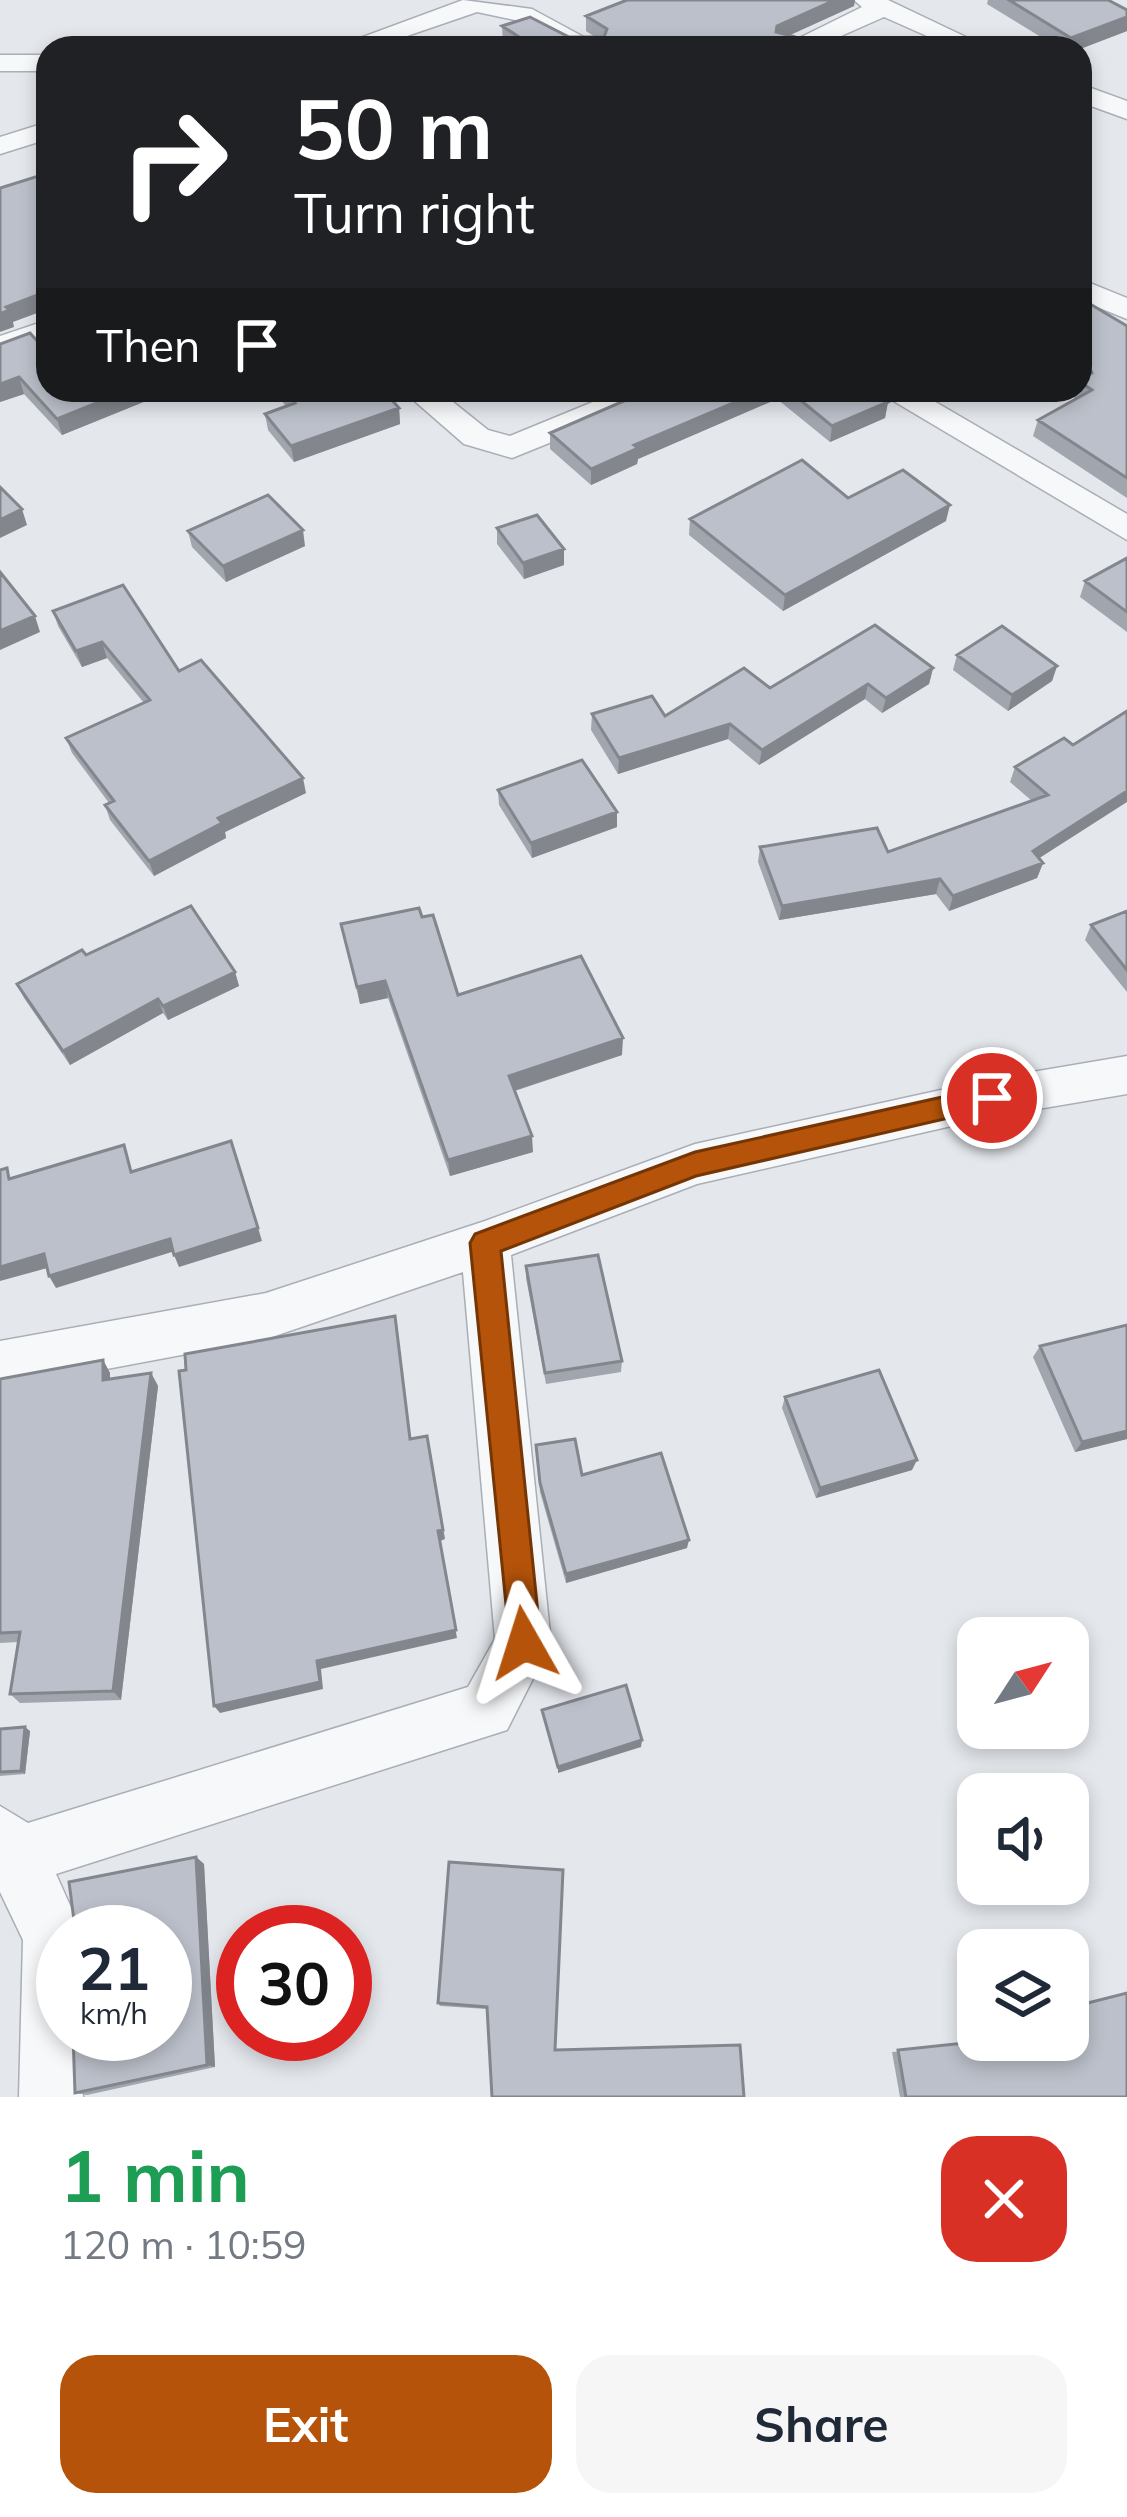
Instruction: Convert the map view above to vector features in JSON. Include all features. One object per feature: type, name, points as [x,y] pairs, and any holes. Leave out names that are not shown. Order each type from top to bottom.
[{"type":"street","points":[[381,36],[476,4],[523,14],[568,36]]},
{"type":"street","points":[[814,36],[874,4],[948,36]]},
{"type":"street","points":[[554,29],[598,15]]},
{"type":"street","points":[[0,63],[36,63]]},
{"type":"street","points":[[1092,97],[1126,111]]},
{"type":"street","points":[[1092,124],[1126,111]]},
{"type":"street","points":[[0,146],[36,134]]},
{"type":"street","points":[[1092,293],[1127,310]]},
{"type":"street","points":[[0,346],[36,333]]},
{"type":"street","points":[[433,402],[476,437],[512,447],[622,402]]},
{"type":"street","points":[[912,402],[1127,529]]},
{"type":"street","points":[[1093,506],[1127,488]]},
{"type":"street","points":[[0,1365],[266,1316],[485,1243],[695,1164],[992,1098],[1127,1075]]},
{"type":"street","points":[[51,2097],[49,2006],[54,1939],[6,1852],[487,1710],[524,1643],[485,1243]]},
{"type":"building","points":[[627,0],[835,0],[777,26],[776,32],[791,36],[604,36],[607,29],[586,16]]},
{"type":"building","points":[[1009,0],[1108,0],[1127,10],[1127,17],[1068,36]]},
{"type":"building","points":[[530,17],[567,36],[517,36],[502,26]]},
{"type":"building","points":[[36,177],[36,296],[0,314],[0,188]]},
{"type":"building","points":[[1092,305],[1127,326],[1127,478],[1038,420],[1070,402],[1092,402]]},
{"type":"building","points":[[30,333],[36,340],[36,396],[19,377],[0,384],[0,344]]},
{"type":"building","points":[[42,402],[99,402],[57,419]]},
{"type":"building","points":[[394,402],[399,408],[291,446],[265,414],[295,403]]},
{"type":"building","points":[[621,402],[736,402],[634,445],[638,448],[591,469],[550,433]]},
{"type":"building","points":[[803,402],[888,402],[832,426]]},
{"type":"building","points":[[802,460],[848,498],[903,470],[950,505],[785,595],[690,519]]},
{"type":"building","points":[[0,487],[22,509],[0,520]]},
{"type":"building","points":[[268,495],[303,530],[223,566],[188,531]]},
{"type":"building","points":[[537,515],[564,549],[523,563],[497,528]]},
{"type":"building","points":[[1127,558],[1127,612],[1085,581]]},
{"type":"building","points":[[0,572],[35,616],[0,631]]},
{"type":"building","points":[[123,585],[179,671],[201,660],[303,778],[218,818],[222,823],[149,861],[105,805],[114,801],[66,738],[150,700],[102,642],[76,651],[53,611]]},
{"type":"building","points":[[875,625],[933,668],[886,698],[868,684],[762,750],[730,724],[619,758],[592,714],[652,696],[665,716],[744,668],[770,688]]},
{"type":"building","points":[[1002,626],[1057,666],[1012,695],[957,655]]},
{"type":"building","points":[[1127,711],[1127,791],[1033,851],[1043,863],[953,896],[940,879],[782,906],[760,847],[877,828],[888,852],[1048,795],[1015,767],[1064,738],[1073,745]]},
{"type":"building","points":[[582,760],[617,812],[531,843],[498,790]]},
{"type":"building","points":[[191,906],[235,972],[163,1006],[158,999],[63,1051],[17,984],[82,950],[86,955]]},
{"type":"building","points":[[419,908],[422,917],[433,915],[458,995],[581,956],[623,1038],[509,1076],[532,1136],[448,1160],[385,981],[357,987],[341,924]]},
{"type":"building","points":[[1127,911],[1127,970],[1091,925]]},
{"type":"building","points":[[231,1141],[258,1228],[174,1255],[170,1239],[49,1276],[44,1254],[0,1267],[0,1170],[7,1168],[9,1179],[124,1145],[131,1172]]},
{"type":"building","points":[[598,1255],[622,1361],[545,1373],[526,1266]]},
{"type":"building","points":[[395,1316],[410,1439],[427,1436],[456,1630],[317,1661],[320,1682],[214,1706],[179,1371],[186,1370],[185,1354]]},
{"type":"building","points":[[1127,1325],[1127,1431],[1082,1442],[1040,1346]]},
{"type":"building","points":[[103,1360],[103,1380],[151,1373],[113,1691],[10,1694],[20,1632],[0,1633],[0,1379]]},
{"type":"building","points":[[879,1370],[917,1460],[820,1488],[785,1397]]},
{"type":"building","points":[[575,1439],[582,1475],[661,1453],[689,1540],[566,1574],[540,1483],[536,1445]]},
{"type":"building","points":[[626,1685],[642,1740],[558,1767],[542,1710]]},
{"type":"building","points":[[25,1727],[21,1771],[0,1772],[0,1729]]},
{"type":"building","points":[[196,1857],[207,2065],[75,2093],[74,2061],[192,2061],[192,1905],[72,1905],[69,1882]]},
{"type":"building","points":[[449,1862],[563,1870],[555,2050],[740,2045],[744,2097],[492,2097],[487,2007],[438,2003]]},
{"type":"building","points":[[1127,1993],[1127,2097],[906,2097],[898,2050],[957,2044],[957,2061],[1089,2061],[1089,2003]]},
{"type":"route","points":[[524,1643],[485,1243],[695,1164],[992,1098]]}]
